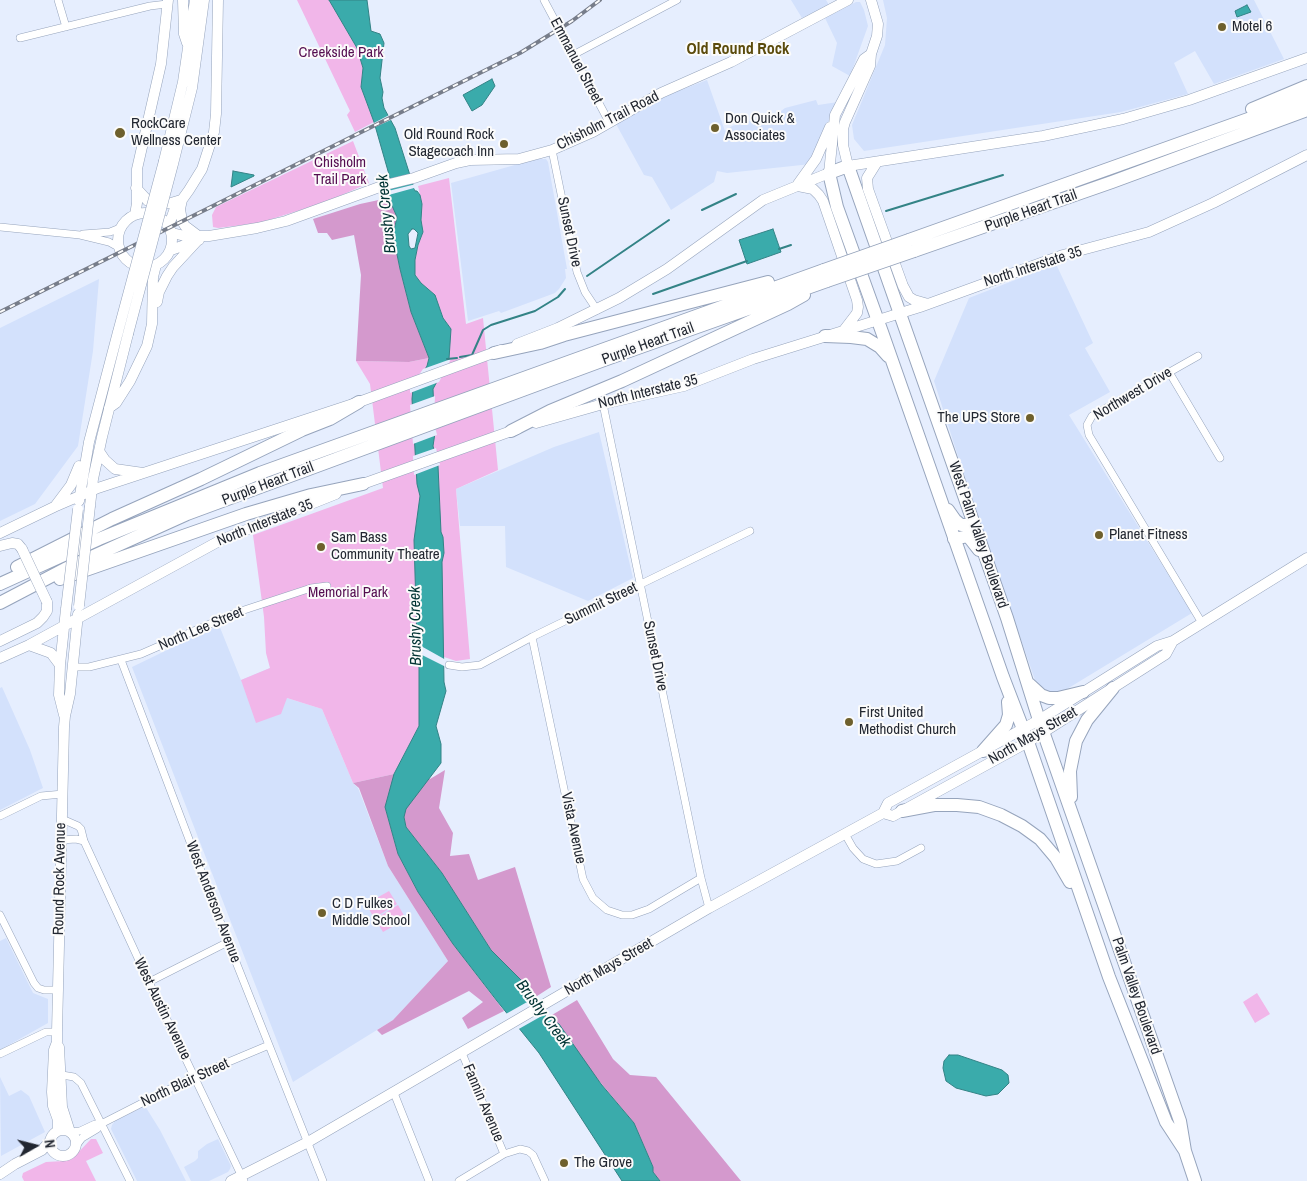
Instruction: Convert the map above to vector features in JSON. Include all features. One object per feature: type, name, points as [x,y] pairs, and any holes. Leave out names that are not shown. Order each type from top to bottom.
[{"type":"highway","points":[[1050,189],[1153,144],[1249,110],[1307,86]]},
{"type":"highway","name":"Purple Heart Trail","points":[[0,584],[99,539],[199,497],[362,442],[826,276],[911,245],[1050,189],[1307,98]]},
{"type":"highway","name":"Purple Heart Trail","points":[[911,245],[1112,182],[1307,110]]},
{"type":"highway","points":[[1112,182],[1205,155],[1307,119]]},
{"type":"highway","points":[[848,166],[829,173],[837,208],[892,361]]},
{"type":"highway","name":"West Palm Valley Boulevard","points":[[848,166],[1083,843]]},
{"type":"highway","points":[[491,354],[540,344],[564,335],[735,292],[782,278],[826,276]]},
{"type":"highway","points":[[507,432],[550,410],[622,381],[788,304],[826,276]]},
{"type":"highway","points":[[825,336],[867,340],[880,347],[892,361]]},
{"type":"highway","name":"West Palm Valley Boulevard","points":[[892,361],[1003,677],[1028,742],[1109,977]]},
{"type":"highway","points":[[0,577],[64,542],[302,430],[330,419],[358,402]]},
{"type":"highway","name":"Purple Heart Trail","points":[[0,603],[65,569],[187,514],[362,442]]},
{"type":"highway","points":[[43,582],[56,581],[246,514],[311,495],[366,483]]},
{"type":"highway","points":[[941,499],[955,520],[961,524],[974,525]]},
{"type":"highway","points":[[954,539],[968,536],[987,563]]},
{"type":"highway","points":[[982,751],[1003,729],[1008,720],[1009,709],[1003,677]]},
{"type":"highway","points":[[1028,682],[1038,693],[1049,698],[1058,698],[1083,692]]},
{"type":"highway","points":[[1083,843],[1070,789],[1072,756],[1083,726],[1113,688]]},
{"type":"highway","points":[[902,811],[934,805],[969,806],[991,811],[1022,826],[1040,839],[1056,858],[1090,921]]},
{"type":"highway","name":"Palm Valley Boulevard","points":[[1083,843],[1180,1120],[1185,1151],[1195,1181]]},
{"type":"highway","name":"Palm Valley Boulevard","points":[[1109,977],[1166,1122],[1185,1151]]},
{"type":"main road","points":[[183,0],[184,34],[189,49]]},
{"type":"main road","points":[[169,163],[189,49],[195,0]]},
{"type":"main road","points":[[54,507],[74,479],[89,442],[123,333],[169,163],[192,88],[204,0]]},
{"type":"main road","points":[[170,229],[156,215],[147,213],[135,215],[120,228],[118,247],[123,257],[132,264],[142,267],[156,265],[165,259],[171,250],[173,242],[170,229],[174,210],[202,169],[214,132],[218,0]]},
{"type":"main road","name":"Chisholm Trail Road","points":[[170,229],[185,236],[202,237],[258,228],[286,221],[385,185],[470,160],[519,159],[552,150],[577,140],[661,93],[731,62],[848,0]]},
{"type":"main road","points":[[870,0],[874,6],[878,24],[877,36],[871,54],[870,66],[845,122],[843,145],[848,166],[1043,136],[1123,119],[1189,100],[1307,58]]},
{"type":"main road","points":[[135,215],[137,169],[160,64],[168,2]]},
{"type":"main road","points":[[797,186],[806,176],[816,159],[835,115],[864,59],[871,54]]},
{"type":"main road","points":[[0,533],[92,491],[358,402],[491,354],[597,310],[667,269],[763,200],[829,173],[835,115]]},
{"type":"main road","name":"North Interstate 35","points":[[0,658],[29,645],[221,540],[366,483],[507,432],[603,404],[684,386],[753,359],[928,304],[1063,255],[1149,232],[1213,204],[1307,154]]},
{"type":"main road","points":[[877,162],[867,178],[868,189],[893,259],[906,293],[914,300],[928,304]]},
{"type":"main road","points":[[797,186],[813,189],[823,201],[857,300],[857,313],[844,330]]},
{"type":"main road","points":[[136,188],[148,201],[155,204],[171,203],[182,199]]},
{"type":"main road","points":[[153,309],[170,271],[202,237],[185,226],[182,221],[180,210],[182,199]]},
{"type":"main road","name":"Chisholm Trail Road","points":[[171,250],[202,237]]},
{"type":"main road","points":[[109,408],[116,403],[144,354],[150,332],[153,309],[153,278],[156,265]]},
{"type":"main road","name":"Round Rock Avenue","points":[[58,1131],[58,1120],[53,1106],[52,1092],[59,990],[65,716],[70,694],[92,491],[123,333]]},
{"type":"main road","name":"Round Rock Avenue","points":[[65,716],[59,695],[60,665],[78,509],[89,442]]},
{"type":"main road","points":[[99,451],[115,469],[144,473]]},
{"type":"main road","points":[[0,546],[12,542],[18,544],[47,602],[47,611],[44,617],[37,623],[0,641]]},
{"type":"main road","name":"North Mays Street","points":[[884,813],[893,816],[1028,742],[1041,726],[1083,692],[1157,646],[1173,641],[1307,558]]},
{"type":"main road","name":"North Mays Street","points":[[231,1181],[243,1178],[308,1142],[709,908],[884,813],[888,803],[1023,728],[1041,726],[1113,688],[1166,654],[1173,641]]},
{"type":"main road","points":[[29,645],[50,653],[60,665]]},
{"type":"main road","name":"Round Rock Avenue","points":[[57,1037],[62,1075],[61,1101],[70,1132]]},
{"type":"main road","points":[[2,1174],[15,1164],[42,1150],[58,1131],[70,1132],[75,1137],[76,1146],[72,1154],[58,1156],[51,1150],[50,1141]]},
{"type":"main road","points":[[2,1174],[54,1153]]},
{"type":"street","points":[[58,0],[66,27]]},
{"type":"street","name":"Emmanuel Street","points":[[544,0],[609,122]]},
{"type":"street","points":[[573,55],[677,0]]},
{"type":"street","points":[[20,38],[155,3],[168,2]]},
{"type":"street","name":"Sunset Drive","points":[[552,150],[577,272],[584,292],[597,310]]},
{"type":"street","points":[[0,227],[80,235],[109,242],[118,247]]},
{"type":"street","points":[[80,235],[110,232],[120,228]]},
{"type":"street","name":"Northwest Drive","points":[[1198,356],[1092,416],[1087,425],[1087,430],[1202,623]]},
{"type":"street","points":[[1169,372],[1220,458]]},
{"type":"street","name":"Sunset Drive","points":[[603,404],[701,878],[709,908]]},
{"type":"street","name":"Summit Street","points":[[449,665],[462,667],[480,665],[532,637],[750,531]]},
{"type":"street","name":"North Lee Street","points":[[73,667],[121,660],[160,647],[230,615],[312,588],[327,586]]},
{"type":"street","name":"Vista Avenue","points":[[532,637],[583,879],[593,898],[607,910],[622,915],[632,915],[649,909],[701,878]]},
{"type":"street","name":"West Anderson Avenue","points":[[121,660],[228,942],[323,1181]]},
{"type":"street","points":[[0,816],[41,796],[63,794]]},
{"type":"street","name":"West Austin Avenue","points":[[62,819],[78,826],[83,834],[84,842],[148,982],[243,1178]]},
{"type":"street","points":[[845,834],[858,855],[876,864],[897,861],[921,848]]},
{"type":"street","points":[[61,840],[80,839],[84,842]]},
{"type":"street","points":[[0,915],[38,988],[59,990]]},
{"type":"street","points":[[0,935],[8,931]]},
{"type":"street","points":[[148,982],[228,942]]},
{"type":"street","points":[[0,1054],[46,1032],[57,1037]]},
{"type":"street","name":"North Blair Street","points":[[70,1132],[101,1124],[195,1076],[270,1045]]},
{"type":"street","name":"Fannin Avenue","points":[[462,1053],[504,1154],[520,1149],[531,1153],[536,1158],[545,1181]]},
{"type":"street","points":[[62,1075],[74,1077],[81,1083],[130,1181]]},
{"type":"street","points":[[394,1093],[429,1181]]},
{"type":"street","points":[[65,1119],[76,1125],[89,1127]]},
{"type":"street","name":"North Blair Street","points":[[76,1146],[82,1138],[97,1129],[101,1124]]},
{"type":"street","points":[[458,1181],[504,1154]]},
{"type":"shaded area","points":[[791,0],[826,0],[829,5],[802,18]]},
{"type":"shaded area","points":[[883,0],[1254,0],[1284,59],[1214,84],[1195,51],[1174,63],[1188,94],[1121,112],[864,151],[854,139],[852,125],[885,45],[887,18]]},
{"type":"shaded area","points":[[856,2],[860,2],[864,10],[868,26],[850,76],[832,66],[837,43],[825,18]]},
{"type":"shaded area","points":[[707,80],[725,131],[732,126],[780,112],[785,108],[816,100],[818,105],[838,102],[817,145],[811,164],[727,173],[717,171],[714,182],[671,210],[652,177],[644,175],[616,124],[660,98]]},
{"type":"shaded area","points":[[536,159],[546,159],[548,162],[567,269],[565,269],[566,278],[555,293],[501,313],[499,311],[468,321],[451,183]]},
{"type":"shaded area","points":[[388,198],[391,200],[397,217],[393,235],[411,312],[429,358],[409,362],[356,361],[361,275],[354,235],[332,240],[327,233],[318,233],[313,219],[360,204]]},
{"type":"shaded area","points":[[1056,264],[1093,343],[1085,348],[1110,392],[1069,415],[1192,613],[1062,692],[1050,695],[1040,691],[1035,680],[964,475],[934,381],[969,298]]},
{"type":"shaded area","points":[[99,279],[93,351],[78,446],[35,504],[0,521],[0,328]]},
{"type":"shaded area","points":[[599,432],[633,578],[588,601],[506,567],[505,526],[460,526],[456,489],[554,447]]},
{"type":"shaded area","name":"C D Fulkes Middle School","points":[[219,625],[241,680],[270,668],[287,698],[322,709],[353,783],[358,788],[388,866],[448,961],[393,1020],[293,1082],[132,667]]},
{"type":"shaded area","points":[[2,687],[30,750],[43,788],[0,810],[0,688]]},
{"type":"shaded area","points":[[445,770],[439,808],[453,833],[450,856],[469,854],[478,880],[515,867],[551,987],[534,998],[529,988],[491,950],[442,873],[406,827],[404,817],[385,807],[398,854],[418,892],[453,944],[504,1011],[468,1029],[462,1018],[483,1002],[469,991],[382,1035],[377,1030],[393,1020],[448,961],[388,866],[359,788],[353,783],[394,774],[430,779]]},
{"type":"shaded area","points":[[6,938],[33,993],[48,999],[48,1023],[0,1050],[0,941]]},
{"type":"shaded area","points":[[577,1000],[613,1059],[630,1075],[656,1077],[741,1181],[660,1181],[653,1172],[653,1167],[634,1123],[547,1018]]},
{"type":"shaded area","points":[[0,1077],[9,1096],[21,1090],[29,1096],[45,1132],[1,1156]]},
{"type":"shaded area","points":[[145,1106],[160,1130],[186,1181],[137,1181],[111,1129],[115,1121]]},
{"type":"shaded area","points":[[218,1139],[231,1166],[230,1169],[228,1172],[209,1181],[191,1181],[184,1167],[198,1158],[198,1151]]},
{"type":"green space","name":"Creekside Park","points":[[297,0],[329,0],[357,48],[363,68],[361,87],[374,122],[355,132],[347,115],[350,111]]},
{"type":"green space","name":"Chisholm Trail Park","points":[[353,141],[369,183],[326,202],[259,223],[213,227],[212,215],[216,207]]},
{"type":"green space","name":"Memorial Park","points":[[449,178],[466,324],[483,318],[498,470],[456,489],[470,659],[456,661],[419,644],[419,726],[394,774],[353,783],[322,709],[287,698],[281,714],[256,723],[241,680],[270,668],[266,653],[264,617],[253,535],[383,488],[370,384],[356,361],[409,362],[429,358],[427,366],[451,329],[443,318],[435,295],[415,275],[415,260],[423,232],[421,220],[422,204],[418,186]]},
{"type":"green space","points":[[389,891],[397,904],[374,918],[366,904]]},
{"type":"green space","points":[[398,905],[406,919],[383,932],[375,919]]},
{"type":"green space","points":[[1257,993],[1270,1014],[1255,1023],[1243,1002]]},
{"type":"green space","points":[[91,1139],[96,1139],[103,1153],[86,1161],[96,1181],[24,1181],[23,1173],[46,1162],[72,1159]]},
{"type":"water","name":"Brushy Creek","points":[[329,0],[367,0],[371,31],[380,34],[384,43],[380,78],[384,108],[395,128],[415,191],[420,195],[422,204],[421,220],[423,232],[415,260],[415,275],[435,295],[443,318],[451,329],[449,359],[433,389],[435,433],[433,446],[438,466],[441,532],[444,553],[442,562],[444,682],[446,691],[436,726],[441,744],[441,763],[406,809],[404,817],[406,827],[442,873],[491,950],[529,988],[547,1018],[559,1024],[601,1084],[634,1123],[653,1167],[653,1172],[660,1181],[622,1181],[539,1053],[453,944],[418,892],[398,854],[385,807],[394,774],[419,726],[419,644],[417,642],[414,540],[420,496],[417,484],[412,399],[413,389],[427,366],[429,358],[411,312],[400,269],[393,235],[397,217],[386,192],[390,178],[374,122],[361,87],[363,68],[357,48]],"holes":[[[414,229],[418,233],[415,248],[411,249],[408,234]]]},
{"type":"water","points":[[1247,5],[1251,12],[1237,17],[1235,11]]},
{"type":"water","points":[[492,79],[495,86],[482,105],[472,111],[463,95]]},
{"type":"water","points":[[233,171],[254,175],[254,176],[231,187]]},
{"type":"water","points":[[773,229],[781,252],[747,264],[739,240]]},
{"type":"water","points":[[949,1055],[958,1055],[1002,1070],[1008,1075],[1009,1083],[998,1094],[986,1096],[956,1088],[946,1081],[943,1068],[944,1061]]},
{"type":"pier","points":[[391,114],[393,119],[373,128],[372,124]]},
{"type":"pier","points":[[416,184],[419,189],[415,190],[414,188],[385,196],[384,192]]},
{"type":"pier","points":[[451,359],[439,382],[410,393],[410,388],[423,369]]},
{"type":"pier","points":[[435,396],[434,422],[437,435],[413,444],[410,405]]},
{"type":"pier","points":[[436,448],[440,465],[414,475],[413,456]]},
{"type":"pier","points":[[421,646],[446,660],[446,667],[418,653]]},
{"type":"pier","points":[[536,997],[547,1013],[517,1030],[504,1015]]},
{"type":"waterway","points":[[886,211],[1003,175]]},
{"type":"waterway","points":[[702,210],[736,194]]},
{"type":"waterway","points":[[587,276],[669,220]]},
{"type":"waterway","points":[[779,249],[791,245]]},
{"type":"waterway","points":[[653,294],[747,261]]},
{"type":"waterway","points":[[460,357],[472,355],[483,330],[491,325],[535,311],[558,297],[565,289]]},
{"type":"waterway","points":[[447,359],[457,358]]},
{"type":"railway","points":[[0,312],[520,53],[572,21],[600,0]]},
{"type":"place","name":"Motel 6","points":[[1222,27]]},
{"type":"place","name":"Don Quick & Associates","points":[[715,128]]},
{"type":"place","name":"RockCare Wellness Center","points":[[120,133]]},
{"type":"place","name":"Old Round Rock Stagecoach Inn","points":[[504,144]]},
{"type":"place","name":"The UPS Store","points":[[1030,418]]},
{"type":"place","name":"Planet Fitness","points":[[1099,535]]},
{"type":"place","name":"Sam Bass Community Theatre","points":[[321,547]]},
{"type":"place","name":"First United Methodist Church","points":[[849,722]]},
{"type":"place","name":"C D Fulkes Middle School","points":[[322,913]]},
{"type":"place","name":"The Grove","points":[[564,1163]]},
{"type":"district","name":"Old Round Rock","points":[[738,50]]}]
